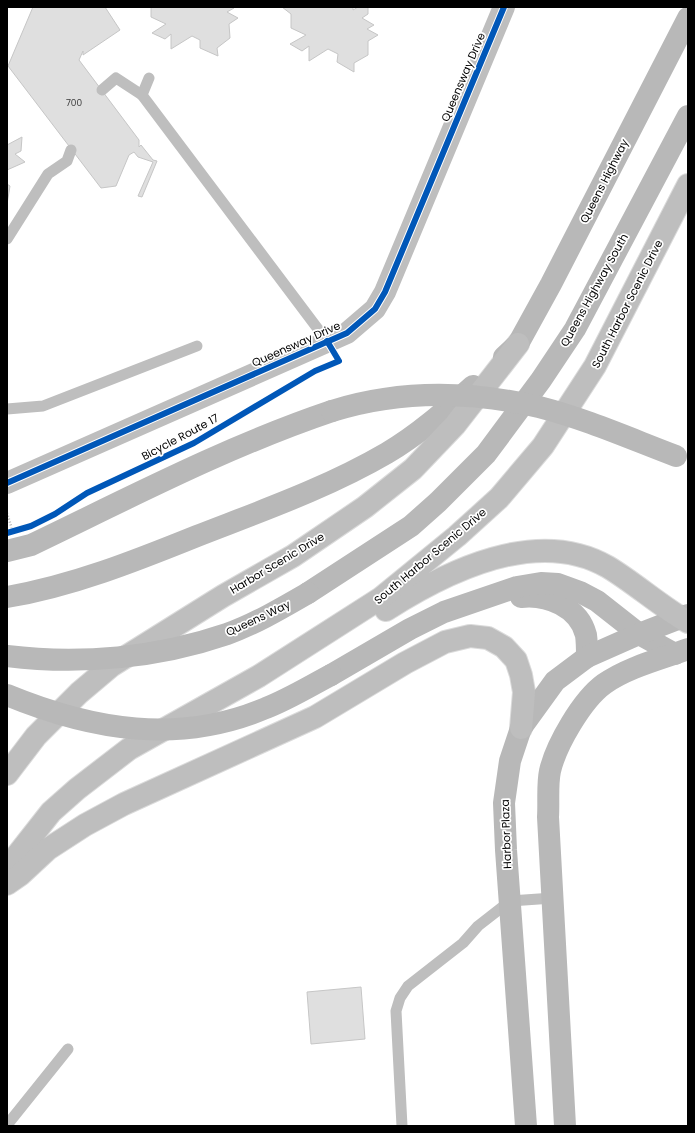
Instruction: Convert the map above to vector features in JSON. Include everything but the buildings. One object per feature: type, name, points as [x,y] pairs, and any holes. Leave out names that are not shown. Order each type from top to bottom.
[{"type":"main road","name":"Queensway Drive","points":[[7,483],[327,340],[347,333],[375,309],[385,292],[504,7]]},
{"type":"main road","name":"Queens Highway","points":[[7,597],[34,592],[79,580],[160,551],[336,480],[388,452],[432,422],[518,344],[551,284],[688,18]]},
{"type":"main road","name":"Queens Highway South","points":[[486,454],[541,380],[575,328],[688,116]]},
{"type":"main road","name":"South Harbor Scenic Drive","points":[[7,868],[52,812],[77,789],[129,749],[259,676],[382,598],[500,498],[543,446],[595,366],[688,185]]},
{"type":"main road","name":"Harbor Scenic Drive","points":[[12,767],[36,736],[79,693],[111,666],[223,596],[292,556],[365,507],[413,469],[455,425],[518,344]]},
{"type":"main road","points":[[11,536],[30,545],[192,469],[296,423],[362,402],[424,395],[499,399],[569,416],[683,459]]},
{"type":"main road","name":"Queens Way","points":[[7,656],[71,661],[123,657],[160,651],[228,634],[275,612],[308,593],[411,526],[438,502],[486,454]]},
{"type":"main road","points":[[259,676],[341,638],[422,587],[489,560],[543,550],[565,552],[583,556],[607,567],[685,618]]},
{"type":"main road","points":[[7,695],[38,708],[112,727],[137,730],[176,729],[232,719],[266,708],[331,675],[410,629],[444,612],[517,587],[541,583],[558,584],[580,592],[597,601],[639,634],[682,651]]},
{"type":"main road","points":[[476,601],[525,596],[547,598],[561,604],[580,622],[586,634],[587,657]]},
{"type":"main road","name":"Harbor Plaza","points":[[526,1126],[504,803],[510,761],[521,728],[554,681],[587,657],[639,634],[685,618]]},
{"type":"main road","points":[[7,884],[20,875],[48,849],[85,825],[124,804],[315,716],[405,663],[445,642],[470,636],[488,638],[504,647],[516,660],[521,675],[524,692],[521,728]]},
{"type":"main road","points":[[565,1126],[548,817],[550,772],[563,738],[580,711],[604,685],[634,669],[682,651]]},
{"type":"lane","points":[[102,90],[116,78],[142,95],[327,340]]},
{"type":"lane","points":[[142,95],[150,78]]},
{"type":"lane","points":[[7,239],[48,174],[67,161],[71,150]]},
{"type":"lane","points":[[7,409],[43,406],[197,346]]},
{"type":"lane","points":[[402,1126],[396,1011],[400,998],[408,986],[463,943],[478,926],[510,900],[553,898]]},
{"type":"lane","points":[[7,1125],[68,1049]]},
{"type":"path","points":[[7,513],[11,536]]},
{"type":"cycle path","points":[[7,483],[347,333],[375,309],[385,292],[504,7]]},
{"type":"cycle path","name":"Bicycle Route 17","points":[[7,533],[31,526],[55,514],[87,493],[194,443],[315,371],[339,361],[327,341]]}]
